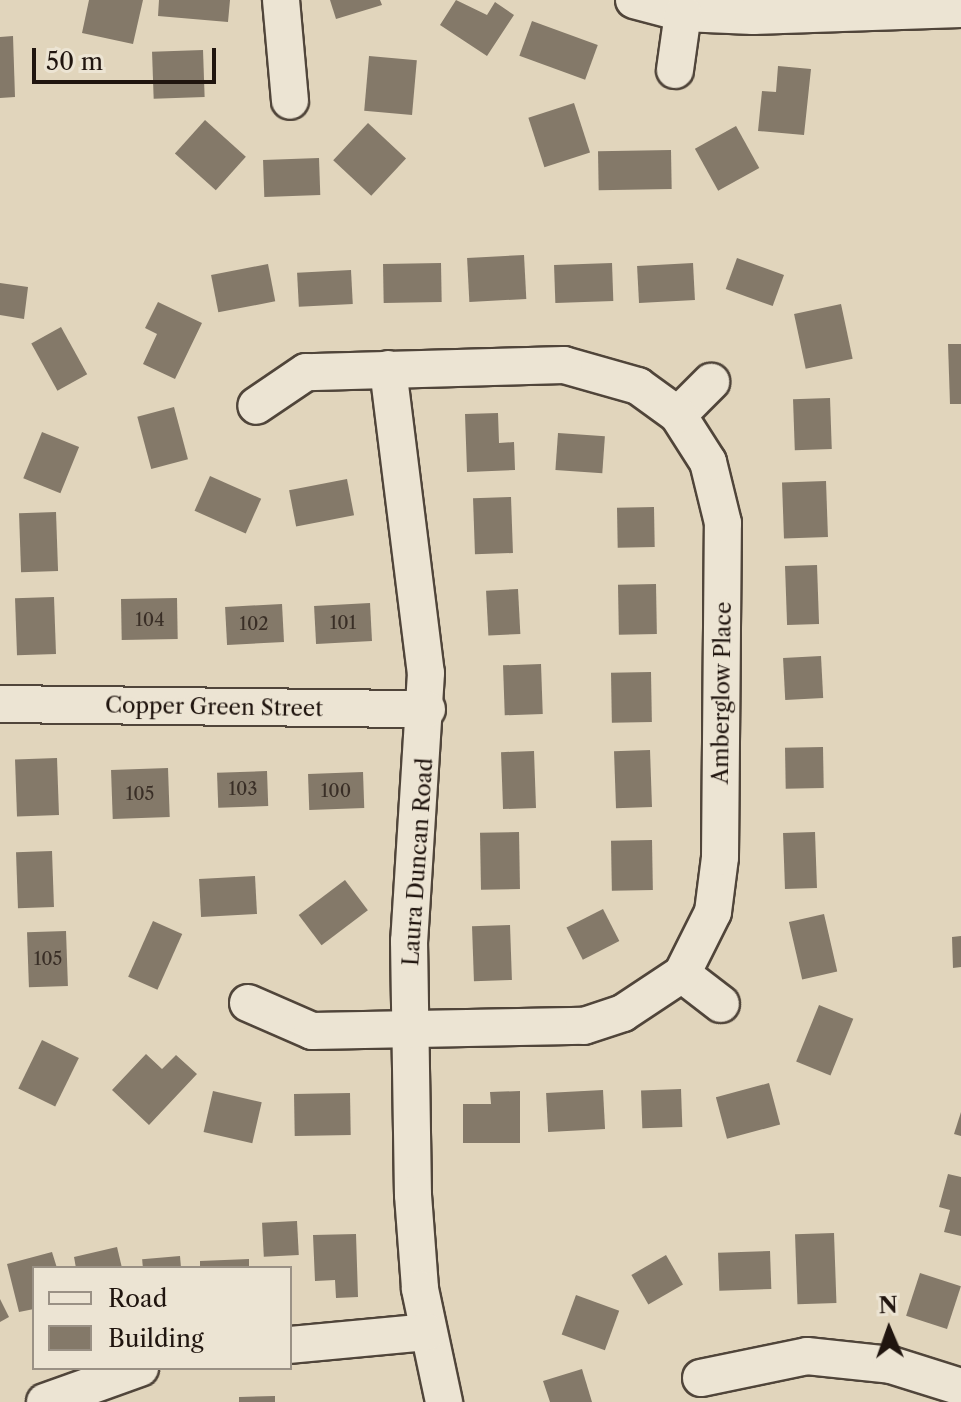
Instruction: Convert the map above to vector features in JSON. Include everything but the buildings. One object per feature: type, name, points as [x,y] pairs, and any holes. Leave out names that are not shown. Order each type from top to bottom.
[{"type":"street","points":[[281,0],[290,101]]},
{"type":"street","points":[[634,0],[683,13],[961,9]]},
{"type":"street","points":[[675,70],[683,13]]},
{"type":"street","name":"Amberglow Place","points":[[248,1003],[312,1031],[584,1026],[623,1013],[682,974],[704,936],[718,883],[723,523],[708,462],[678,415],[638,386],[564,365],[306,372],[256,406]]},
{"type":"street","name":"Laura Duncan Road","points":[[388,369],[427,709],[409,941],[415,1236],[427,1332],[444,1402]]},
{"type":"street","points":[[678,415],[711,382]]},
{"type":"street","name":"Copper Green Street","points":[[0,704],[427,709]]},
{"type":"street","points":[[682,974],[721,1004]]},
{"type":"street","points":[[292,1345],[427,1332]]},
{"type":"street","points":[[701,1378],[807,1356],[891,1365],[961,1387]]},
{"type":"street","points":[[45,1402],[134,1370]]}]
